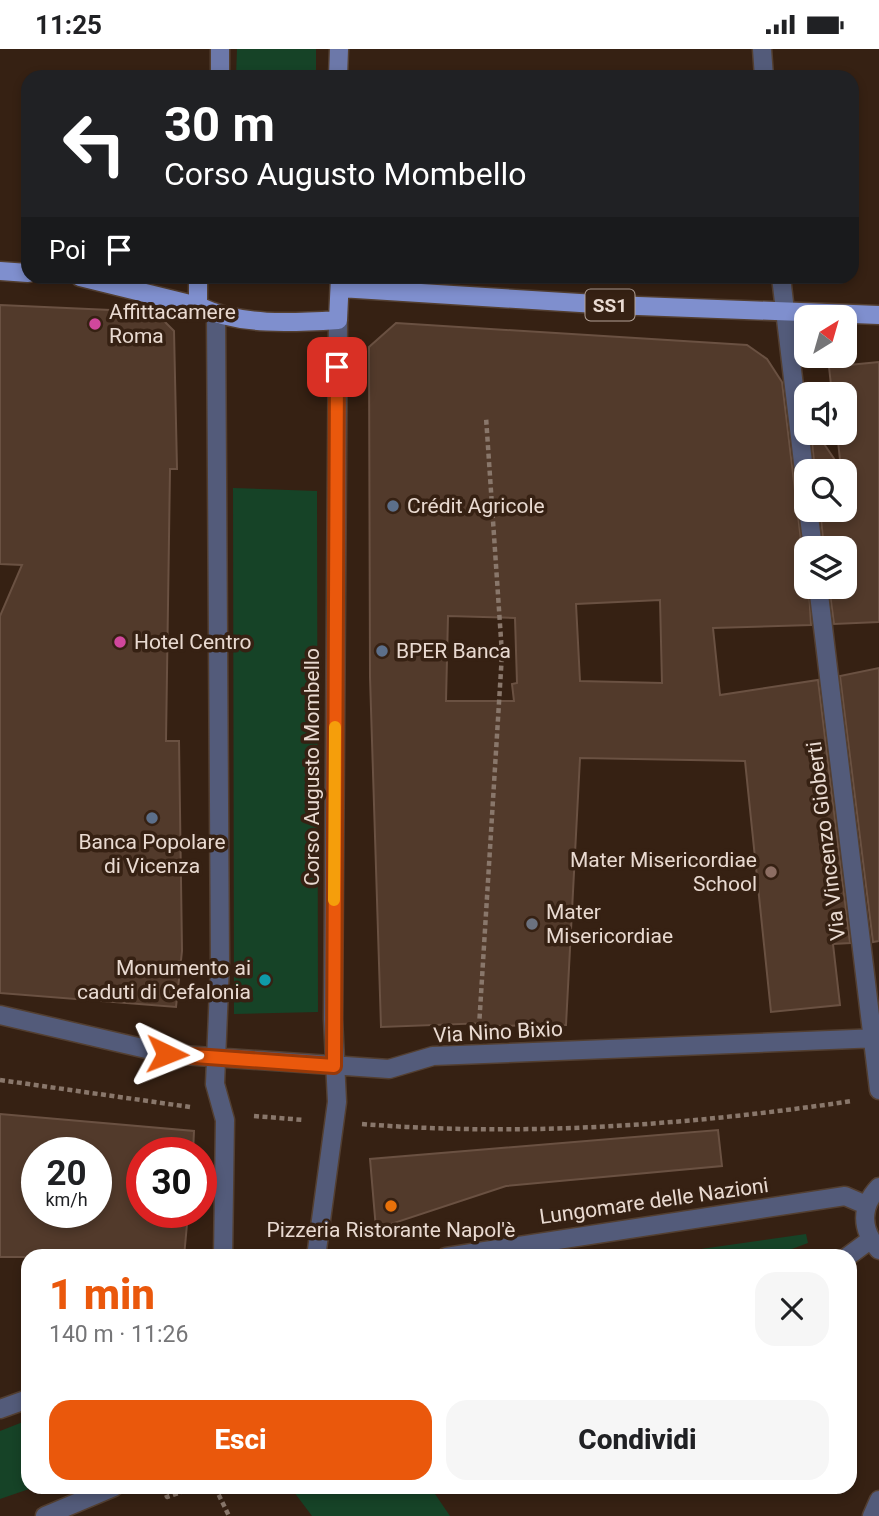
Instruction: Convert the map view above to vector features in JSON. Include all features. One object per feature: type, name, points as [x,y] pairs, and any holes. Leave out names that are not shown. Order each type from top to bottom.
[{"type":"main road","points":[[220,49],[220,70]]},
{"type":"main road","points":[[338,70],[339,49]]},
{"type":"main road","points":[[0,271],[21,272]]},
{"type":"main road","points":[[109,284],[198,306],[216,314],[279,322],[338,320]]},
{"type":"main road","points":[[198,284],[198,306]]},
{"type":"main road","name":"Corso Augusto Mombello","points":[[338,320],[340,284]]},
{"type":"main road","name":"SS1","points":[[369,284],[785,313],[879,315]]},
{"type":"street","points":[[762,49],[764,70]]},
{"type":"street","points":[[782,284],[803,459]]},
{"type":"street","points":[[216,314],[215,1084],[224,1111],[223,1249]]},
{"type":"street","name":"Corso Augusto Mombello","points":[[317,1249],[335,1122],[337,1087],[334,1066],[338,320]]},
{"type":"street","name":"Via Vincenzo Gioberti","points":[[820,599],[876,1038],[872,1094]]},
{"type":"street","name":"Via Nino Bixio","points":[[0,1014],[167,1054],[389,1069],[433,1056],[876,1038]]},
{"type":"street","points":[[857,1254],[877,1247],[864,1217],[866,1205],[879,1187]]},
{"type":"street","name":"Lungomare delle Nazioni","points":[[498,1249],[845,1196],[866,1205]]},
{"type":"street","points":[[0,1409],[21,1402]]},
{"type":"street","points":[[45,1516],[97,1494]]},
{"type":"street","points":[[872,1516],[879,1500]]},
{"type":"path","points":[[478,1056],[502,654],[486,417]]},
{"type":"path","points":[[0,1080],[224,1111],[446,1130],[514,1131],[719,1117],[872,1094]]},
{"type":"path","points":[[218,1494],[229,1516]]},
{"type":"green space","points":[[237,49],[316,49],[316,70],[236,70]]},
{"type":"green space","points":[[233,488],[317,491],[318,1012],[234,1014]]},
{"type":"green space","points":[[806,1234],[808,1243],[792,1249],[701,1249]]},
{"type":"green space","points":[[21,1423],[21,1492],[0,1499],[0,1431]]},
{"type":"green space","points":[[296,1494],[435,1494],[450,1516],[312,1516]]},
{"type":"building","points":[[0,305],[155,312],[174,331],[177,469],[170,469],[166,741],[179,741],[182,951],[176,1007],[0,993],[0,616],[22,565],[0,564]]},
{"type":"building","points":[[396,323],[747,345],[767,359],[782,382],[794,482],[794,522],[799,522],[800,536],[794,536],[794,599],[809,599],[811,625],[713,628],[720,695],[818,680],[850,943],[833,944],[840,1005],[771,1012],[745,761],[580,758],[566,1025],[485,1026],[486,1023],[381,1027],[370,677],[369,347]],"holes":[[[660,600],[662,683],[580,681],[576,604]],[[448,616],[515,618],[517,683],[512,684],[514,701],[446,701]]]},
{"type":"building","points":[[879,362],[879,622],[834,624],[831,599],[857,599],[857,536],[823,536],[821,522],[857,522],[857,459],[840,459],[838,445],[857,445],[857,382],[831,382],[829,368],[857,368],[858,364]]},
{"type":"building","points":[[812,445],[825,445],[834,459],[814,459]]},
{"type":"building","points":[[879,668],[879,941],[873,942],[840,676]]},
{"type":"building","points":[[0,1114],[194,1131],[194,1137],[126,1137],[126,1228],[187,1228],[185,1249],[21,1249],[21,1257],[0,1257]]},
{"type":"building","points":[[718,1130],[722,1166],[506,1186],[376,1229],[370,1159]]},
{"type":"slow traffic","points":[[334,900],[335,727]]},
{"type":"place","name":"Affittacamere Roma","points":[[95,324]]},
{"type":"place","name":"Crédit Agricole","points":[[393,506]]},
{"type":"place","name":"Hotel Centro","points":[[120,642]]},
{"type":"place","name":"BPER Banca","points":[[382,651]]},
{"type":"place","name":"Banca Popolare di Vicenza","points":[[152,818]]},
{"type":"place","name":"Mater Misericordiae School","points":[[771,872]]},
{"type":"place","name":"Mater Misericordiae","points":[[532,924]]},
{"type":"place","name":"Monumento ai caduti di Cefalonia","points":[[265,980]]},
{"type":"place","name":"Pizzeria Ristorante Napol'è","points":[[391,1206]]},
{"type":"route","points":[[167,1054],[334,1066],[337,367]]}]
